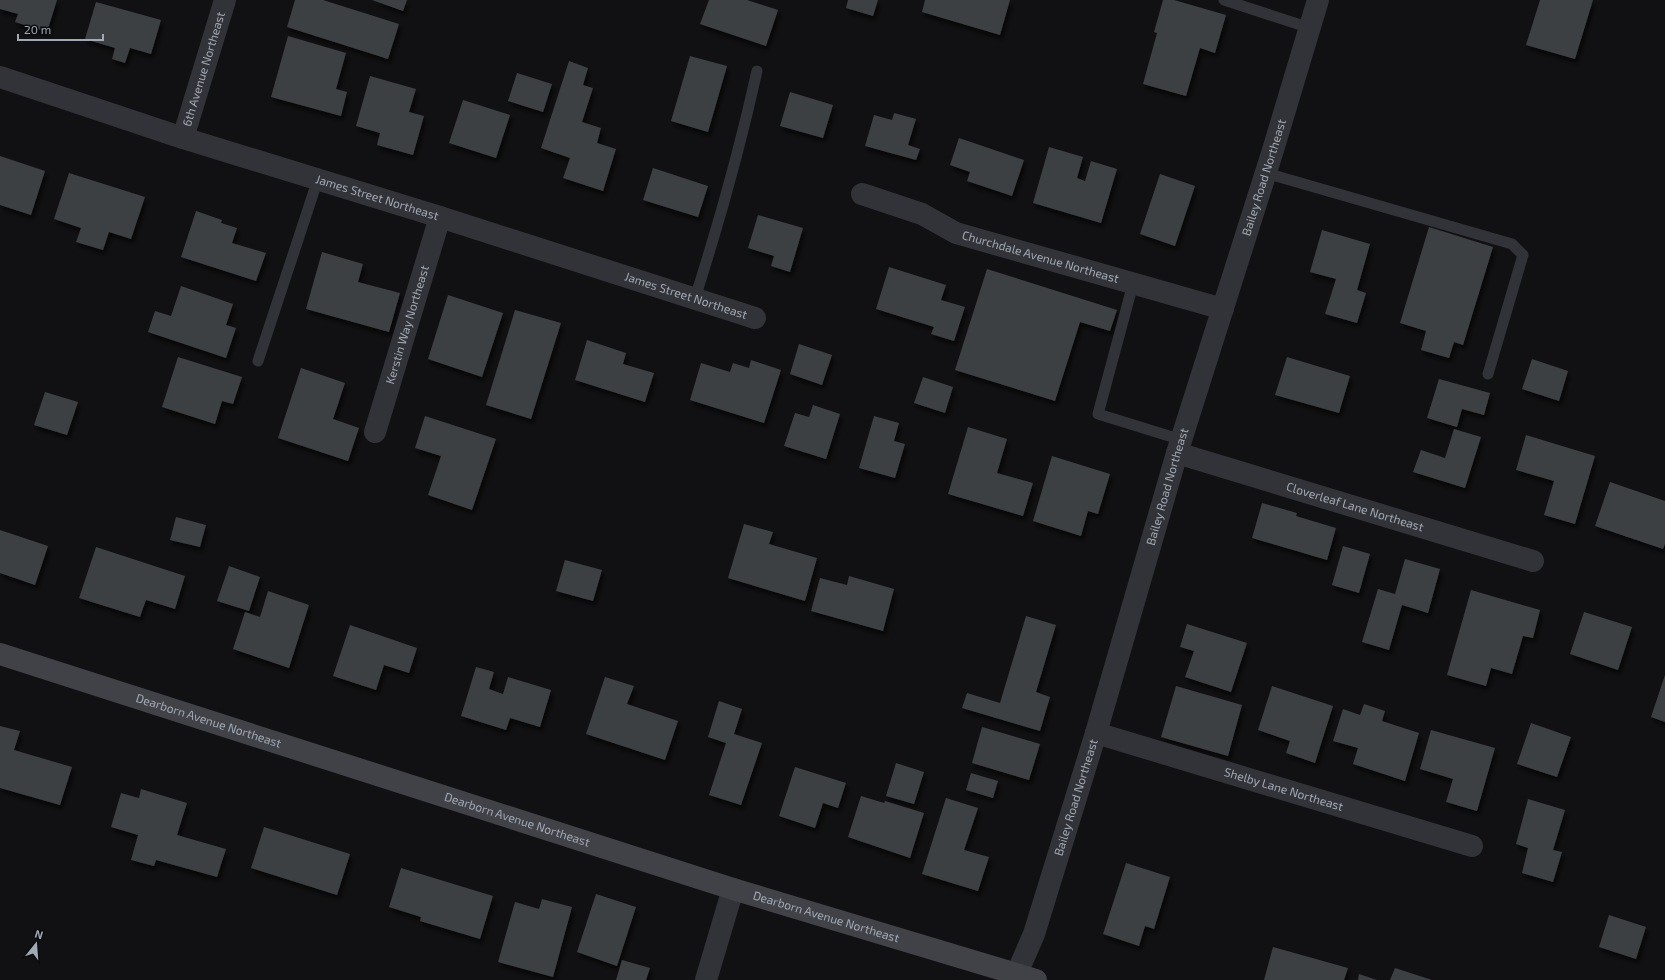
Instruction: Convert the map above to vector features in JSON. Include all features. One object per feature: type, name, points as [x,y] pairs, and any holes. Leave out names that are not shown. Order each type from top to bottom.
[{"type":"street","name":"6th Avenue Northeast","points":[[183,138],[225,0]]},
{"type":"street","name":"Bailey Road Northeast","points":[[1022,978],[1096,732],[1179,446],[1266,173],[1318,0]]},
{"type":"street","name":"James Street Northeast","points":[[0,77],[183,138],[440,217],[754,318]]},
{"type":"street","name":"Churchdale Avenue Northeast","points":[[862,194],[922,214],[956,233],[1222,309]]},
{"type":"street","name":"Kerstin Way Northeast","points":[[375,432],[440,217]]},
{"type":"street","name":"Cloverleaf Lane Northeast","points":[[1179,446],[1533,561]]},
{"type":"street","name":"Dearborn Avenue Northeast","points":[[0,654],[733,889],[1022,978]]},
{"type":"street","name":"Shelby Lane Northeast","points":[[1096,732],[1472,846]]},
{"type":"street","points":[[706,980],[733,889]]},
{"type":"lane","points":[[1224,0],[1310,28]]},
{"type":"lane","points":[[695,298],[723,210],[745,126],[757,71]]},
{"type":"lane","points":[[1266,173],[1512,244],[1523,256],[1488,374]]},
{"type":"lane","points":[[258,361],[318,179]]},
{"type":"lane","points":[[1133,284],[1098,414],[1179,446]]},
{"type":"building","points":[[0,0],[57,0],[47,32],[15,22],[18,14],[0,9]]},
{"type":"building","points":[[295,0],[323,0],[399,24],[388,59],[287,27]]},
{"type":"building","points":[[372,0],[407,0],[403,11]]},
{"type":"building","points":[[709,0],[747,0],[778,10],[766,46],[700,24]]},
{"type":"building","points":[[848,0],[878,0],[873,16],[846,8]]},
{"type":"building","points":[[925,0],[1010,0],[1000,35],[922,12]]},
{"type":"building","points":[[1163,0],[1174,0],[1226,15],[1215,53],[1200,48],[1186,96],[1143,84],[1157,33],[1154,32]]},
{"type":"building","points":[[1540,0],[1593,0],[1575,59],[1526,45]]},
{"type":"building","points":[[96,2],[161,20],[151,54],[130,48],[125,63],[112,59],[115,48],[85,39]]},
{"type":"building","points":[[288,36],[346,53],[336,89],[347,92],[341,116],[271,97]]},
{"type":"building","points":[[690,56],[727,66],[708,132],[671,121]]},
{"type":"building","points":[[569,61],[588,68],[583,85],[593,88],[582,122],[601,128],[597,143],[616,149],[603,191],[563,178],[570,158],[541,148]]},
{"type":"building","points":[[517,73],[552,84],[543,112],[508,101]]},
{"type":"building","points":[[370,76],[416,89],[409,112],[424,116],[413,155],[377,145],[380,133],[356,126]]},
{"type":"building","points":[[790,92],[833,105],[823,138],[780,126]]},
{"type":"building","points":[[463,100],[510,115],[496,158],[449,143]]},
{"type":"building","points":[[894,113],[916,119],[908,145],[920,149],[916,160],[865,146],[874,115],[892,120]]},
{"type":"building","points":[[959,138],[1024,160],[1012,196],[967,181],[970,172],[950,165]]},
{"type":"building","points":[[1049,147],[1083,157],[1077,178],[1085,181],[1091,161],[1117,169],[1101,223],[1033,203]]},
{"type":"building","points":[[0,156],[45,171],[31,215],[0,205]]},
{"type":"building","points":[[653,168],[708,186],[698,217],[643,200]]},
{"type":"building","points":[[69,173],[145,197],[131,239],[109,232],[103,250],[76,242],[81,228],[54,219]]},
{"type":"building","points":[[1160,174],[1195,186],[1175,246],[1140,234]]},
{"type":"building","points":[[196,211],[222,220],[221,223],[237,228],[232,243],[266,253],[256,281],[181,257]]},
{"type":"building","points":[[758,215],[803,228],[790,272],[771,266],[774,256],[748,248]]},
{"type":"building","points":[[1429,227],[1493,247],[1463,345],[1454,342],[1449,358],[1421,350],[1426,331],[1400,323]]},
{"type":"building","points":[[1322,230],[1370,244],[1357,290],[1366,293],[1357,323],[1325,314],[1336,279],[1310,272]]},
{"type":"building","points":[[322,252],[363,264],[358,282],[400,293],[389,332],[306,309]]},
{"type":"building","points":[[889,267],[946,285],[941,300],[965,307],[954,341],[931,334],[934,327],[876,309]]},
{"type":"building","points":[[987,269],[1117,310],[1110,331],[1080,322],[1055,401],[955,370]]},
{"type":"building","points":[[181,286],[233,304],[226,325],[236,328],[226,358],[148,332],[155,311],[171,316]]},
{"type":"building","points":[[448,295],[503,313],[482,377],[428,359]]},
{"type":"building","points":[[515,310],[561,323],[531,419],[486,405]]},
{"type":"building","points":[[587,340],[626,353],[623,364],[654,373],[645,402],[575,380]]},
{"type":"building","points":[[799,344],[832,355],[822,385],[790,374]]},
{"type":"building","points":[[178,357],[242,377],[233,404],[222,401],[215,424],[162,407]]},
{"type":"building","points":[[1287,357],[1350,376],[1339,413],[1275,395]]},
{"type":"building","points":[[1532,359],[1568,371],[1559,401],[1522,389]]},
{"type":"building","points":[[751,360],[781,370],[764,423],[690,400],[701,363],[730,372],[733,363],[749,368]]},
{"type":"building","points":[[301,368],[345,383],[333,419],[359,428],[348,461],[278,438]]},
{"type":"building","points":[[923,377],[953,387],[945,413],[914,403]]},
{"type":"building","points":[[1439,379],[1490,393],[1484,415],[1462,409],[1457,427],[1427,418]]},
{"type":"building","points":[[45,392],[78,402],[67,435],[34,425]]},
{"type":"building","points":[[813,405],[840,414],[826,459],[784,446],[795,413],[809,417]]},
{"type":"building","points":[[425,416],[496,439],[472,510],[428,495],[441,456],[415,448]]},
{"type":"building","points":[[874,416],[899,423],[894,441],[905,444],[895,478],[859,468]]},
{"type":"building","points":[[968,427],[1007,439],[997,473],[1033,483],[1023,516],[948,494]]},
{"type":"building","points":[[1454,429],[1481,437],[1465,488],[1413,472],[1421,450],[1445,458]]},
{"type":"building","points":[[1526,435],[1595,456],[1575,524],[1544,515],[1554,481],[1516,470]]},
{"type":"building","points":[[1052,456],[1110,474],[1098,514],[1088,511],[1081,536],[1033,521]]},
{"type":"building","points":[[1610,482],[1665,501],[1665,544],[1663,549],[1595,526]]},
{"type":"building","points":[[1262,503],[1297,513],[1296,516],[1336,528],[1327,560],[1252,538]]},
{"type":"building","points":[[176,517],[206,525],[200,547],[170,540]]},
{"type":"building","points":[[744,524],[773,532],[769,544],[817,558],[805,601],[728,578]]},
{"type":"building","points":[[0,530],[48,546],[35,585],[0,573]]},
{"type":"building","points":[[1343,546],[1370,554],[1359,593],[1332,585]]},
{"type":"building","points":[[96,547],[185,576],[175,609],[146,600],[140,617],[79,598]]},
{"type":"building","points":[[1405,559],[1440,569],[1428,613],[1402,605],[1389,650],[1362,642],[1378,589],[1395,594]]},
{"type":"building","points":[[565,560],[602,570],[593,601],[556,591]]},
{"type":"building","points":[[229,566],[260,577],[249,611],[217,601]]},
{"type":"building","points":[[849,576],[894,589],[883,631],[811,611],[820,578],[847,585]]},
{"type":"building","points":[[1471,590],[1540,610],[1533,638],[1523,636],[1512,674],[1491,668],[1486,686],[1447,675]]},
{"type":"building","points":[[268,591],[309,605],[289,668],[233,649],[245,612],[260,617]]},
{"type":"building","points":[[1584,612],[1632,627],[1618,670],[1570,654]]},
{"type":"building","points":[[1026,616],[1056,625],[1036,692],[1050,697],[1040,731],[962,708],[967,693],[1000,703]]},
{"type":"building","points":[[1187,624],[1247,643],[1231,692],[1185,677],[1194,651],[1180,647]]},
{"type":"building","points":[[350,625],[417,648],[409,673],[384,665],[376,690],[333,676]]},
{"type":"building","points":[[476,667],[494,672],[489,689],[503,694],[508,677],[551,690],[540,727],[510,718],[506,730],[461,716]]},
{"type":"building","points":[[1665,675],[1665,722],[1651,717]]},
{"type":"building","points":[[605,677],[634,686],[627,704],[678,721],[665,760],[586,734]]},
{"type":"building","points":[[1176,686],[1242,705],[1228,756],[1161,737]]},
{"type":"building","points":[[1272,686],[1333,706],[1315,763],[1286,753],[1290,741],[1258,730]]},
{"type":"building","points":[[719,701],[742,709],[734,734],[762,743],[741,805],[709,795],[726,743],[708,737]]},
{"type":"building","points":[[1364,704],[1385,711],[1382,721],[1419,733],[1405,781],[1353,764],[1358,748],[1333,741],[1343,709],[1360,715]]},
{"type":"building","points":[[1531,723],[1571,737],[1557,777],[1517,764]]},
{"type":"building","points":[[0,726],[20,731],[14,750],[72,767],[60,805],[0,788]]},
{"type":"building","points":[[982,727],[1040,744],[1029,780],[972,763]]},
{"type":"building","points":[[1431,730],[1495,748],[1477,811],[1446,802],[1453,779],[1420,769]]},
{"type":"building","points":[[896,763],[924,772],[914,804],[886,796]]},
{"type":"building","points":[[795,767],[846,783],[838,808],[823,803],[815,828],[779,816]]},
{"type":"building","points":[[971,773],[998,781],[993,798],[966,790]]},
{"type":"building","points":[[141,789],[187,803],[177,835],[226,849],[217,877],[156,860],[154,866],[131,860],[138,835],[111,827],[121,793],[139,798]]},
{"type":"building","points":[[861,796],[884,803],[885,801],[924,813],[910,858],[848,837]]},
{"type":"building","points":[[946,798],[978,808],[964,850],[989,857],[978,891],[922,874]]},
{"type":"building","points":[[1528,799],[1565,810],[1553,850],[1562,852],[1553,882],[1522,873],[1528,848],[1516,844]]},
{"type":"building","points":[[264,827],[350,854],[337,895],[251,868]]},
{"type":"building","points":[[1126,863],[1170,877],[1154,929],[1145,926],[1139,946],[1103,934]]},
{"type":"building","points":[[401,868],[493,896],[480,939],[420,921],[421,917],[389,907]]},
{"type":"building","points":[[596,894],[636,907],[617,966],[577,952]]},
{"type":"building","points":[[542,899],[572,907],[553,977],[498,962],[515,902],[539,909]]},
{"type":"building","points":[[1609,915],[1646,927],[1636,959],[1599,947]]},
{"type":"building","points":[[1273,947],[1348,968],[1344,980],[1264,980]]},
{"type":"building","points":[[622,960],[650,968],[646,980],[616,980]]},
{"type":"building","points":[[1395,968],[1432,980],[1390,980]]},
{"type":"building","points":[[1359,974],[1377,980],[1358,980]]}]
